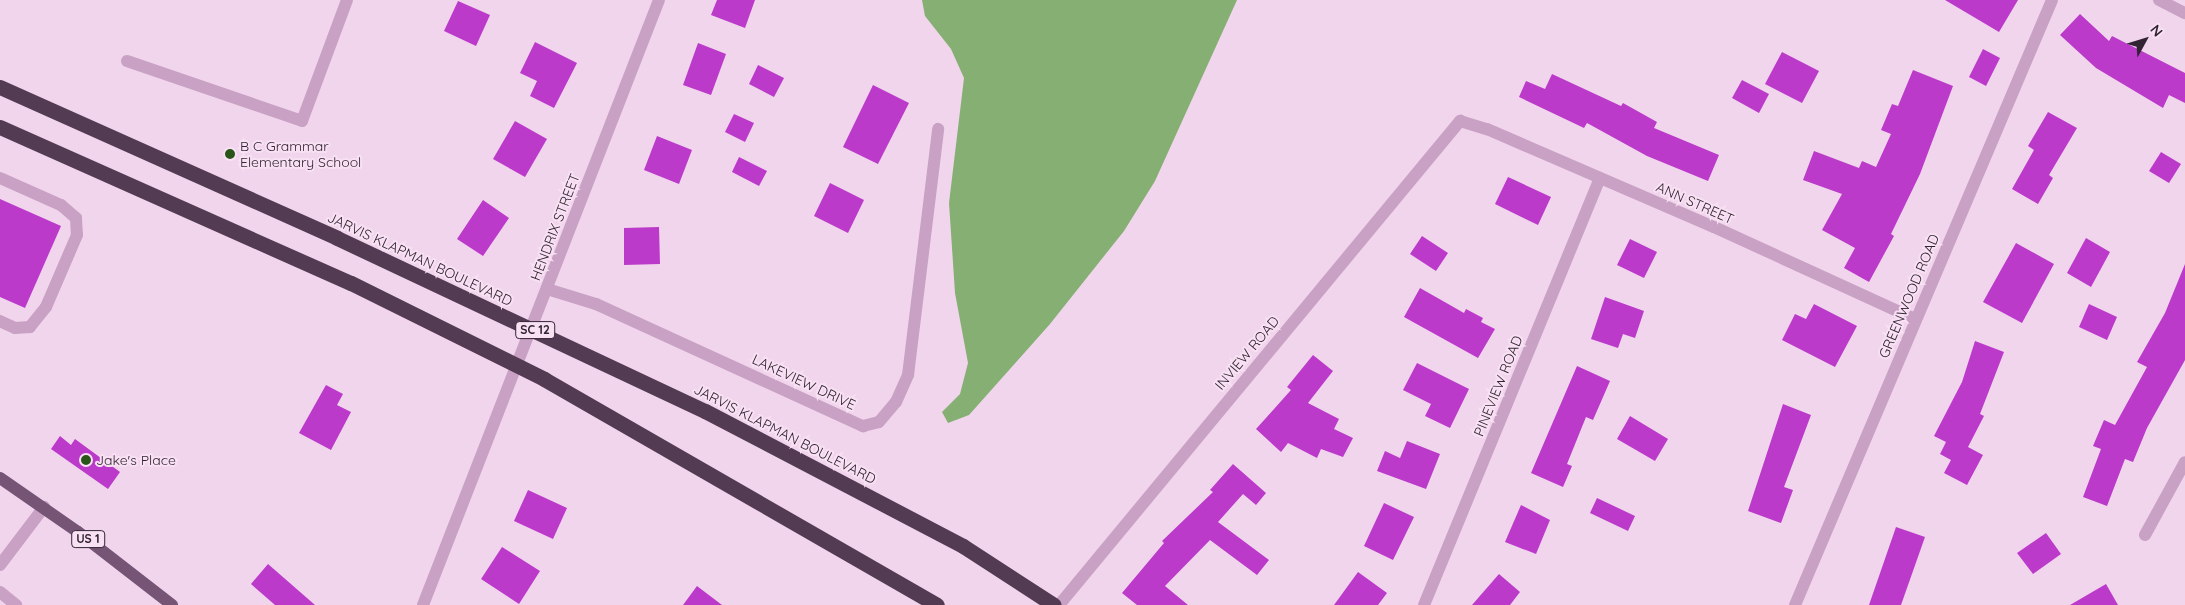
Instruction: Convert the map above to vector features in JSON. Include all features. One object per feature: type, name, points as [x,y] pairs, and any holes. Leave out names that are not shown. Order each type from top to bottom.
[{"type":"highway","name":"JARVIS KLAPMAN BOULEVARD","points":[[0,87],[532,328],[705,411],[895,508],[971,551],[1054,605]]},
{"type":"highway","points":[[0,127],[334,276],[517,366],[620,420],[937,605]]},
{"type":"main road","name":"US 1","points":[[0,478],[44,507],[172,605]]},
{"type":"street","points":[[127,61],[302,121],[347,0]]},
{"type":"street","name":"HENDRIX STREET","points":[[423,605],[660,0]]},
{"type":"street","name":"GREENWOOD ROAD","points":[[1794,605],[2052,0]]},
{"type":"street","points":[[2159,0],[2185,13]]},
{"type":"street","name":"ANN STREET","points":[[1460,121],[1487,129],[1915,319]]},
{"type":"street","name":"INVIEW ROAD","points":[[1059,605],[1460,121]]},
{"type":"street","name":"LAKEVIEW DRIVE","points":[[547,288],[596,304],[863,426],[879,422],[896,402],[908,375],[938,129]]},
{"type":"street","points":[[0,178],[60,205],[76,218],[77,235],[46,307],[30,327],[15,328],[0,321]]},
{"type":"street","name":"PINEVIEW ROAD","points":[[1424,605],[1600,179]]},
{"type":"street","points":[[2145,535],[2185,462]]},
{"type":"street","points":[[0,565],[44,507]]},
{"type":"street","points":[[0,592],[16,605]]},
{"type":"shaded area","points":[[922,0],[1237,0],[1155,181],[1124,231],[1050,324],[969,415],[948,423],[942,412],[960,394],[968,363],[955,293],[949,203],[964,78],[951,49],[925,16]]},
{"type":"building","points":[[717,0],[755,0],[745,28],[711,15]]},
{"type":"building","points":[[1945,0],[2018,0],[1999,32]]},
{"type":"building","points":[[458,1],[490,15],[476,46],[444,31]]},
{"type":"building","points":[[2080,14],[2109,41],[2112,36],[2185,73],[2185,103],[2169,95],[2163,108],[2096,68],[2060,35]]},
{"type":"building","points":[[535,42],[577,63],[554,108],[530,96],[537,81],[520,73]]},
{"type":"building","points":[[698,43],[726,54],[711,95],[683,85]]},
{"type":"building","points":[[1983,49],[2000,58],[1986,86],[1969,77]]},
{"type":"building","points":[[1782,52],[1819,71],[1802,103],[1765,84]]},
{"type":"building","points":[[758,65],[784,78],[774,97],[749,84]]},
{"type":"building","points":[[1913,70],[1953,86],[1920,174],[1891,234],[1894,236],[1869,282],[1844,268],[1855,248],[1822,230],[1842,194],[1803,180],[1814,151],[1859,168],[1862,161],[1876,167],[1891,134],[1881,130],[1892,104],[1898,106]]},
{"type":"building","points":[[1552,74],[1621,106],[1623,103],[1657,122],[1654,128],[1719,155],[1708,181],[1647,156],[1587,123],[1584,128],[1519,97],[1526,81],[1545,89]]},
{"type":"building","points":[[1742,80],[1769,94],[1759,113],[1732,98]]},
{"type":"building","points":[[873,85],[909,103],[878,164],[843,147]]},
{"type":"building","points":[[2048,112],[2077,128],[2049,175],[2053,178],[2038,204],[2012,189],[2034,150],[2028,146]]},
{"type":"building","points":[[734,114],[754,123],[745,142],[725,132]]},
{"type":"building","points":[[515,121],[547,139],[525,177],[493,159]]},
{"type":"building","points":[[657,136],[692,150],[679,184],[644,170]]},
{"type":"building","points":[[2161,152],[2181,164],[2169,183],[2149,171]]},
{"type":"building","points":[[739,157],[767,171],[759,186],[732,172]]},
{"type":"building","points":[[1508,177],[1551,197],[1538,225],[1495,204]]},
{"type":"building","points":[[830,183],[864,200],[848,233],[814,216]]},
{"type":"building","points":[[0,199],[61,226],[25,308],[0,297]]},
{"type":"building","points":[[483,200],[509,218],[483,256],[457,239]]},
{"type":"building","points":[[659,227],[660,264],[624,265],[624,228]]},
{"type":"building","points":[[1422,236],[1448,253],[1436,271],[1410,254]]},
{"type":"building","points":[[2086,238],[2110,252],[2091,287],[2067,273]]},
{"type":"building","points":[[1630,239],[1657,252],[1644,278],[1617,265]]},
{"type":"building","points":[[2016,243],[2054,264],[2022,323],[1983,302]]},
{"type":"building","points":[[2185,264],[2185,360],[2147,428],[2133,462],[2125,459],[2107,506],[2083,497],[2101,449],[2093,446],[2104,420],[2115,425],[2147,367],[2137,362],[2165,313]]},
{"type":"building","points":[[1420,288],[1464,313],[1466,309],[1483,318],[1481,322],[1495,329],[1478,358],[1404,317]]},
{"type":"building","points":[[1605,297],[1644,311],[1635,338],[1623,334],[1618,348],[1591,339]]},
{"type":"building","points":[[1814,304],[1857,326],[1835,367],[1782,340],[1795,314],[1806,319]]},
{"type":"building","points":[[2089,304],[2117,317],[2107,340],[2079,327]]},
{"type":"building","points":[[1975,341],[2004,352],[1980,414],[1984,416],[1968,447],[1983,455],[1967,485],[1944,473],[1951,460],[1940,454],[1946,442],[1934,436],[1962,382]]},
{"type":"building","points":[[1313,355],[1333,371],[1308,403],[1339,419],[1334,429],[1353,438],[1343,457],[1321,449],[1317,458],[1288,443],[1281,452],[1256,429],[1291,390],[1287,387]]},
{"type":"building","points":[[1417,363],[1469,389],[1450,428],[1425,416],[1431,404],[1403,390]]},
{"type":"building","points":[[1577,366],[1610,381],[1593,420],[1586,417],[1567,464],[1572,466],[1563,487],[1531,473]]},
{"type":"building","points":[[326,385],[343,394],[337,405],[351,412],[331,450],[299,433]]},
{"type":"building","points":[[1783,404],[1811,415],[1784,487],[1793,490],[1781,523],[1748,511]]},
{"type":"building","points":[[1630,416],[1668,439],[1655,461],[1617,439]]},
{"type":"building","name":"Jake's Place","points":[[60,436],[71,445],[75,439],[120,472],[108,489],[51,449]]},
{"type":"building","points":[[1407,441],[1440,454],[1426,489],[1377,471],[1385,451],[1400,458]]},
{"type":"building","points":[[1233,464],[1266,493],[1256,505],[1243,494],[1218,522],[1269,560],[1257,575],[1210,540],[1165,586],[1188,605],[1137,605],[1122,593],[1164,543],[1162,541],[1213,492],[1210,490]]},
{"type":"building","points":[[528,490],[567,508],[553,539],[514,521]]},
{"type":"building","points":[[1597,498],[1635,516],[1628,531],[1590,513]]},
{"type":"building","points":[[1384,503],[1414,517],[1393,560],[1364,546]]},
{"type":"building","points":[[1521,505],[1550,520],[1536,554],[1505,542]]},
{"type":"building","points":[[1896,527],[1925,537],[1901,605],[1869,605]]},
{"type":"building","points":[[2046,533],[2061,554],[2033,574],[2017,553]]},
{"type":"building","points":[[502,547],[540,571],[519,604],[481,579]]},
{"type":"building","points":[[268,564],[315,605],[275,605],[251,584]]},
{"type":"building","points":[[1358,572],[1387,593],[1378,605],[1334,605]]},
{"type":"building","points":[[1499,574],[1520,592],[1510,605],[1472,605]]},
{"type":"building","points":[[2106,584],[2118,605],[2070,605]]},
{"type":"building","points":[[697,586],[722,605],[683,605]]},
{"type":"place","name":"B C Grammar Elementary School","points":[[230,154]]},
{"type":"place","name":"Jake's Place","points":[[86,460]]}]
